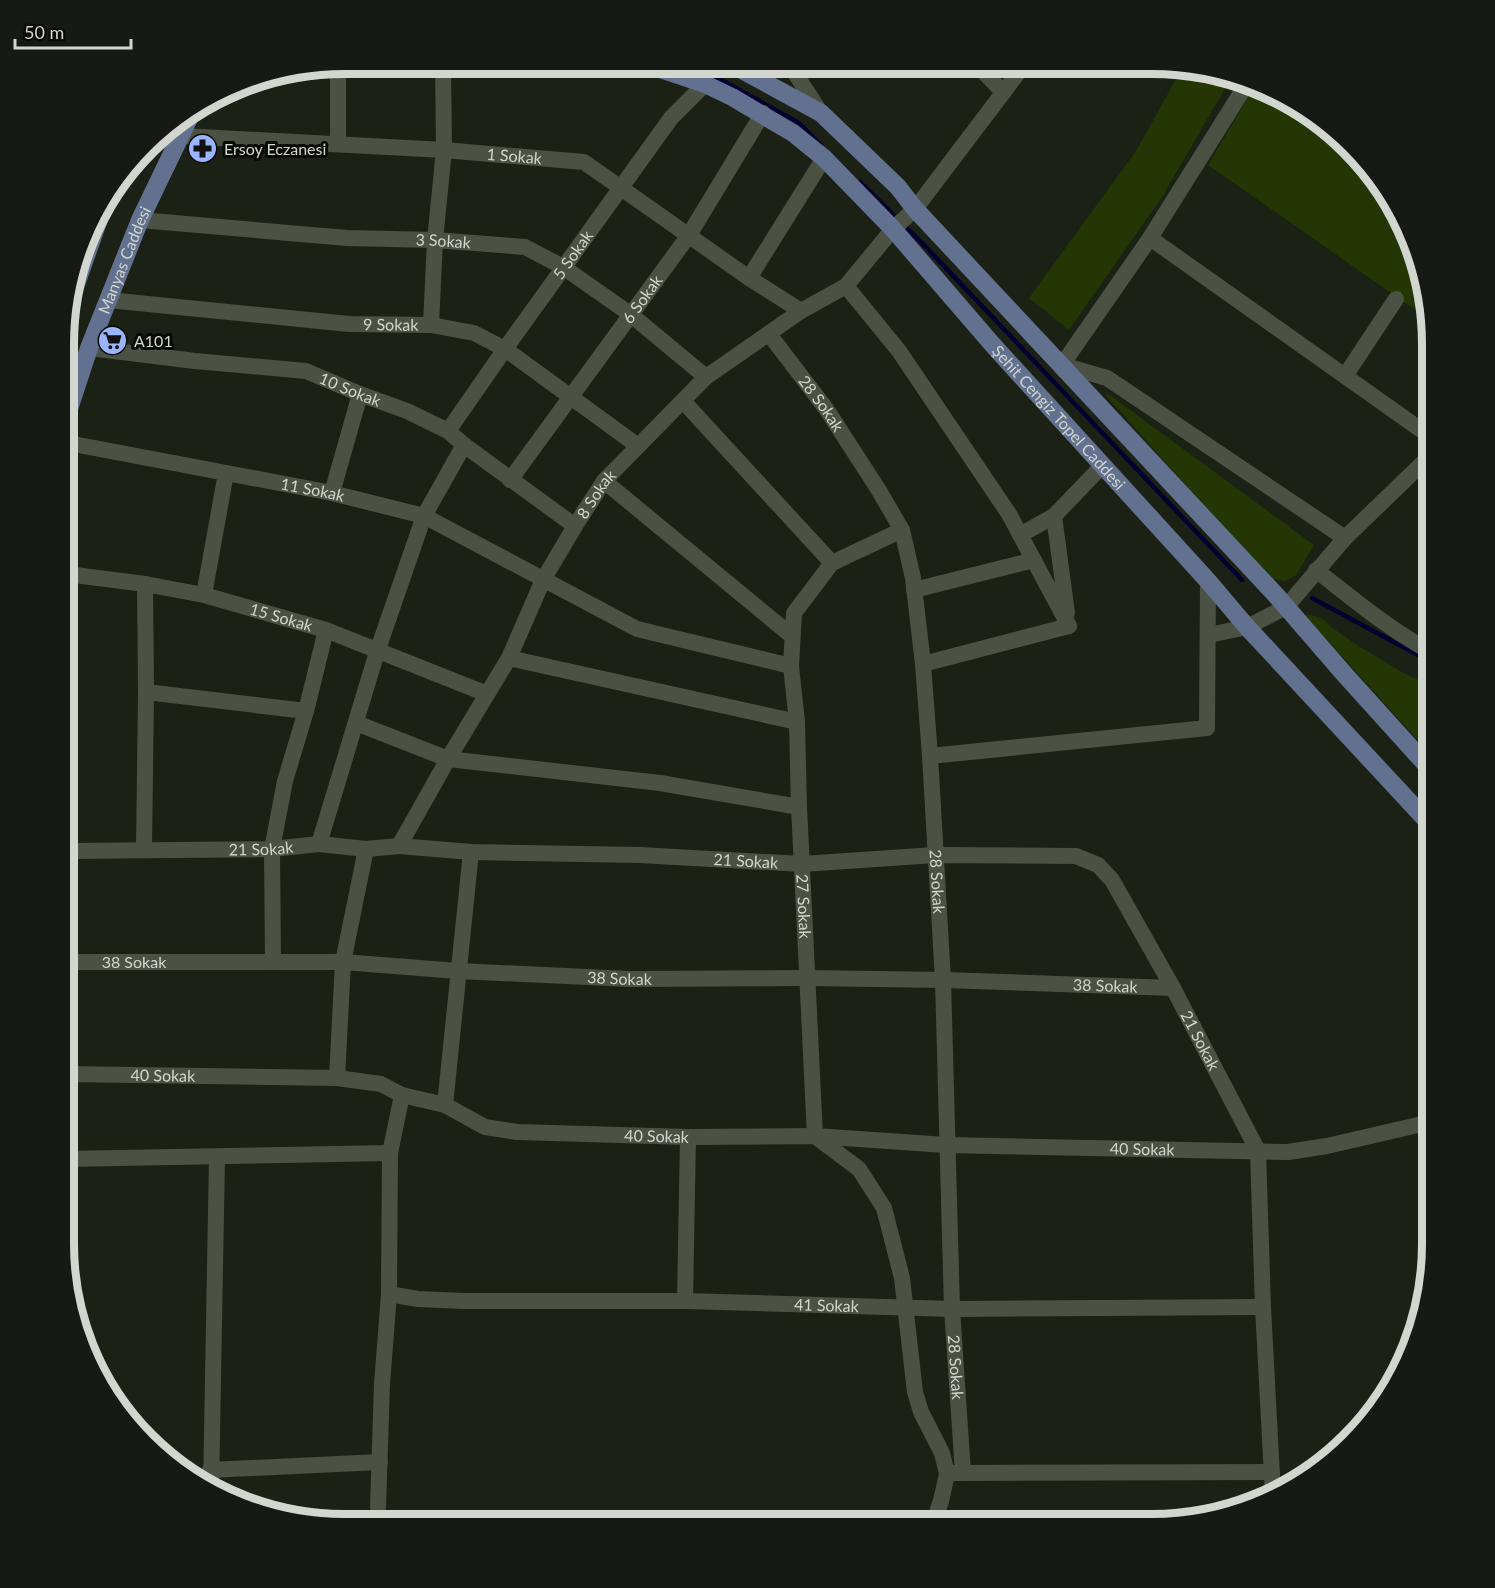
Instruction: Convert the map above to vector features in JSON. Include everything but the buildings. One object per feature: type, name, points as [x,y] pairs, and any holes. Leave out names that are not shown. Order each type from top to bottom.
[{"type":"main road","name":"Şehit Cengiz Topel Caddesi","points":[[675,74],[705,84],[763,113],[824,158],[894,229],[992,344],[1208,581],[1247,627],[1422,815]]},
{"type":"main road","points":[[749,74],[821,113],[897,187],[1286,607],[1422,760]]},
{"type":"main road","name":"Manyas Caddesi","points":[[74,394],[89,348],[140,220],[187,124]]},
{"type":"street","points":[[338,74],[338,144]]},
{"type":"street","points":[[432,325],[435,240],[444,150],[443,74]]},
{"type":"street","points":[[796,74],[821,113]]},
{"type":"street","points":[[985,74],[1002,92]]},
{"type":"street","name":"8 Sokak","points":[[399,846],[509,658],[543,580],[574,526],[604,481],[706,377],[801,311],[846,286],[894,229],[915,209],[1017,74]]},
{"type":"street","name":"5 Sokak","points":[[448,431],[504,349],[671,118],[705,84]]},
{"type":"street","points":[[1243,90],[1150,238],[1062,365],[1107,378],[1345,538]]},
{"type":"street","name":"6 Sokak","points":[[510,480],[688,235],[763,113]]},
{"type":"street","name":"1 Sokak","points":[[181,136],[444,150],[584,162],[749,278],[801,311]]},
{"type":"street","points":[[749,278],[824,158]]},
{"type":"street","name":"3 Sokak","points":[[140,220],[347,238],[435,240],[525,247],[563,267],[630,314],[706,377]]},
{"type":"street","points":[[1150,238],[1422,431]]},
{"type":"street","points":[[846,286],[899,351],[1009,514],[1069,626]]},
{"type":"street","points":[[1345,376],[1396,299]]},
{"type":"street","name":"9 Sokak","points":[[108,300],[350,324],[432,325],[474,333],[504,349],[638,446]]},
{"type":"street","name":"28 Sokak","points":[[769,334],[826,410],[878,489],[902,531],[914,590],[923,664],[930,756],[943,980],[955,1473]]},
{"type":"street","name":"10 Sokak","points":[[89,348],[306,371],[407,411],[448,431],[464,446],[574,526]]},
{"type":"street","points":[[332,492],[360,394]]},
{"type":"street","points":[[683,401],[832,563]]},
{"type":"street","name":"11 Sokak","points":[[74,444],[332,492],[424,516],[637,629],[791,666]]},
{"type":"street","points":[[319,844],[377,652],[424,516],[464,446]]},
{"type":"street","points":[[1209,635],[1247,627],[1286,607],[1345,538],[1422,465]]},
{"type":"street","points":[[1020,535],[1054,516],[1102,466]]},
{"type":"street","points":[[204,595],[226,473]]},
{"type":"street","points":[[604,481],[792,636]]},
{"type":"street","points":[[1054,516],[1069,626]]},
{"type":"street","name":"27 Sokak","points":[[815,1136],[797,722],[791,666],[794,613],[832,563],[902,531]]},
{"type":"street","points":[[914,590],[1034,560]]},
{"type":"street","points":[[1316,570],[1374,615],[1422,647]]},
{"type":"street","name":"15 Sokak","points":[[74,575],[145,584],[204,595],[326,630],[487,694]]},
{"type":"street","points":[[930,756],[1207,728],[1208,581]]},
{"type":"street","points":[[144,850],[145,584]]},
{"type":"street","points":[[923,664],[1069,626]]},
{"type":"street","points":[[273,962],[272,849],[285,781],[306,711],[326,630]]},
{"type":"street","points":[[509,658],[797,722]]},
{"type":"street","points":[[146,692],[306,711]]},
{"type":"street","points":[[356,723],[448,759],[660,783],[799,807]]},
{"type":"street","name":"21 Sokak","points":[[74,851],[272,849],[319,844],[366,849],[399,846],[471,852],[640,855],[802,864],[935,855],[1076,856],[1098,865],[1112,880],[1173,988],[1258,1151]]},
{"type":"street","points":[[337,1078],[343,962],[366,849]]},
{"type":"street","points":[[445,1105],[471,852]]},
{"type":"street","name":"38 Sokak","points":[[74,962],[343,962],[458,971],[629,979],[943,980],[1173,988]]},
{"type":"street","name":"40 Sokak","points":[[74,1074],[337,1078],[381,1084],[402,1095],[445,1105],[485,1127],[518,1132],[688,1137],[815,1136],[946,1145],[1288,1152],[1327,1146],[1422,1125]]},
{"type":"street","points":[[378,1507],[382,1384],[389,1294],[390,1154],[402,1095]]},
{"type":"street","points":[[815,1136],[859,1169],[884,1208],[902,1278],[915,1392],[921,1412],[955,1473]]},
{"type":"street","points":[[685,1301],[688,1137]]},
{"type":"street","points":[[1258,1151],[1263,1307],[1273,1486]]},
{"type":"street","points":[[74,1159],[390,1154]]},
{"type":"street","points":[[210,1479],[217,1157]]},
{"type":"street","name":"41 Sokak","points":[[389,1294],[418,1299],[464,1301],[685,1301],[952,1309],[1263,1307]]},
{"type":"street","points":[[210,1470],[380,1462]]},
{"type":"street","points":[[955,1473],[1272,1472]]},
{"type":"street","points":[[936,1514],[955,1473]]},
{"type":"green space","points":[[1178,75],[1227,85],[1162,197],[1069,330],[1029,298],[1136,151]]},
{"type":"green space","points":[[1251,92],[1272,101],[1330,140],[1366,179],[1394,224],[1412,273],[1420,313],[1208,165]]},
{"type":"green space","points":[[1104,393],[1110,395],[1314,545],[1296,575],[1285,581],[1267,577]]},
{"type":"green space","points":[[1305,615],[1323,619],[1357,645],[1422,682],[1422,745]]},
{"type":"waterway","points":[[711,74],[799,123],[821,145]]},
{"type":"waterway","points":[[860,182],[924,245],[1242,580]]},
{"type":"waterway","points":[[1312,598],[1422,657]]},
{"type":"place","name":"Ersoy Eczanesi","points":[[203,149]]},
{"type":"place","name":"A101","points":[[113,341]]}]
